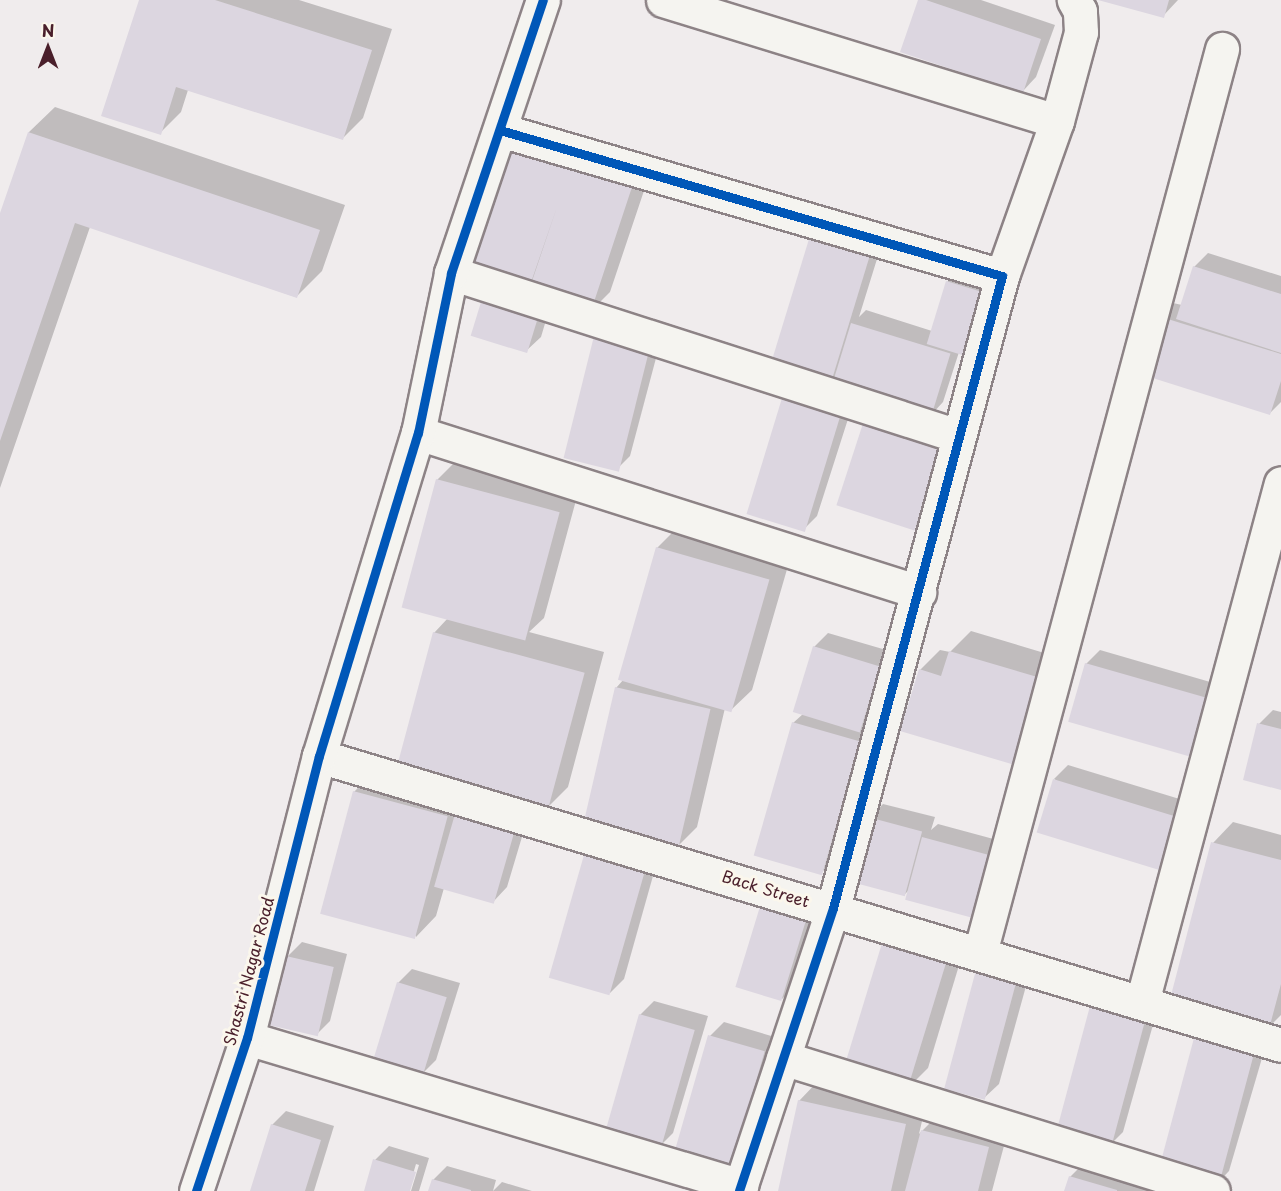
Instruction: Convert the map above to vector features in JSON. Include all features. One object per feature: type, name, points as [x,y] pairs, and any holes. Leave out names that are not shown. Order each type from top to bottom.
[{"type":"street","name":"Shastri Nagar Road","points":[[204,1189],[247,1038],[319,756],[418,433],[452,273],[543,0]]},
{"type":"street","points":[[663,0],[1057,121]]},
{"type":"street","points":[[247,1038],[740,1189],[833,908],[1002,276],[1057,121],[1081,32],[1080,11],[1074,0]]},
{"type":"street","points":[[980,953],[1222,49]]},
{"type":"street","points":[[500,130],[1002,276]]},
{"type":"street","points":[[452,273],[958,436]]},
{"type":"street","points":[[418,433],[919,592]]},
{"type":"street","points":[[1142,1002],[1281,483]]},
{"type":"street","name":"Back Street","points":[[319,756],[833,908],[1281,1045]]},
{"type":"street","points":[[783,1058],[1213,1191]]},
{"type":"building","points":[[139,0],[215,0],[372,50],[343,140],[176,87],[161,135],[101,116]]},
{"type":"building","points":[[918,0],[926,0],[1041,39],[1023,93],[900,52]]},
{"type":"building","points":[[1098,0],[1169,0],[1164,18]]},
{"type":"building","points":[[28,132],[320,230],[297,298],[75,223],[0,441],[0,213]]},
{"type":"building","points":[[507,138],[634,181],[590,314],[528,293],[557,207],[528,291],[463,270]]},
{"type":"building","points":[[809,239],[869,257],[829,388],[769,370]]},
{"type":"building","points":[[1193,266],[1281,294],[1281,353],[1176,319]]},
{"type":"building","points":[[946,281],[981,292],[962,355],[927,344]]},
{"type":"building","points":[[485,289],[541,306],[527,353],[471,336]]},
{"type":"building","points":[[1158,316],[1281,354],[1281,381],[1270,415],[1140,374]]},
{"type":"building","points":[[851,323],[950,353],[931,418],[831,388]]},
{"type":"building","points":[[596,328],[651,342],[619,472],[564,458]]},
{"type":"building","points":[[786,385],[844,403],[805,532],[747,514]]},
{"type":"building","points":[[867,411],[945,436],[914,530],[836,505]]},
{"type":"building","points":[[436,479],[560,512],[525,641],[402,607]]},
{"type":"building","points":[[656,547],[769,580],[731,712],[618,680]]},
{"type":"building","points":[[433,632],[585,673],[548,810],[396,769]]},
{"type":"building","points":[[813,646],[880,666],[860,732],[793,712]]},
{"type":"building","points":[[949,651],[1051,681],[1025,768],[900,731],[919,669],[941,676]]},
{"type":"building","points":[[1085,663],[1211,699],[1194,758],[1068,722]]},
{"type":"building","points":[[615,687],[710,709],[678,849],[583,827]]},
{"type":"building","points":[[792,722],[860,742],[822,875],[754,856]]},
{"type":"building","points":[[1257,723],[1281,729],[1281,790],[1243,780]]},
{"type":"building","points":[[1053,779],[1183,819],[1167,872],[1037,833]]},
{"type":"building","points":[[353,791],[448,816],[415,939],[320,914]]},
{"type":"building","points":[[457,807],[517,824],[494,904],[434,887]]},
{"type":"building","points":[[868,817],[922,831],[905,896],[851,882]]},
{"type":"building","points":[[922,837],[999,858],[982,920],[905,900]]},
{"type":"building","points":[[1211,842],[1281,860],[1281,984],[1269,1029],[1169,1003]]},
{"type":"building","points":[[586,848],[647,865],[609,995],[549,978]]},
{"type":"building","points":[[762,900],[808,914],[781,1001],[735,987]]},
{"type":"building","points":[[883,940],[947,960],[907,1091],[843,1071]]},
{"type":"building","points":[[286,956],[334,967],[318,1036],[270,1025]]},
{"type":"building","points":[[976,970],[1017,981],[985,1100],[944,1089]]},
{"type":"building","points":[[397,982],[447,997],[423,1076],[373,1060]]},
{"type":"building","points":[[1090,1006],[1145,1021],[1111,1148],[1056,1134]]},
{"type":"building","points":[[639,1014],[695,1030],[661,1149],[605,1133]]},
{"type":"building","points":[[708,1035],[765,1051],[731,1169],[674,1153]]},
{"type":"building","points":[[1194,1038],[1254,1054],[1218,1186],[1159,1170]]},
{"type":"building","points":[[798,1100],[906,1124],[891,1191],[778,1191]]},
{"type":"building","points":[[271,1124],[321,1140],[305,1191],[250,1191]]},
{"type":"building","points":[[921,1130],[989,1147],[978,1191],[905,1191]]},
{"type":"building","points":[[373,1159],[416,1172],[410,1191],[364,1191]]},
{"type":"building","points":[[1069,1176],[1117,1190],[1117,1191],[1064,1191]]},
{"type":"building","points":[[432,1179],[471,1190],[471,1191],[428,1191]]},
{"type":"cycle path","points":[[196,1191],[247,1038],[319,756],[418,433],[451,273],[543,0]]},
{"type":"cycle path","points":[[500,130],[1002,276],[833,908],[739,1191]]}]
